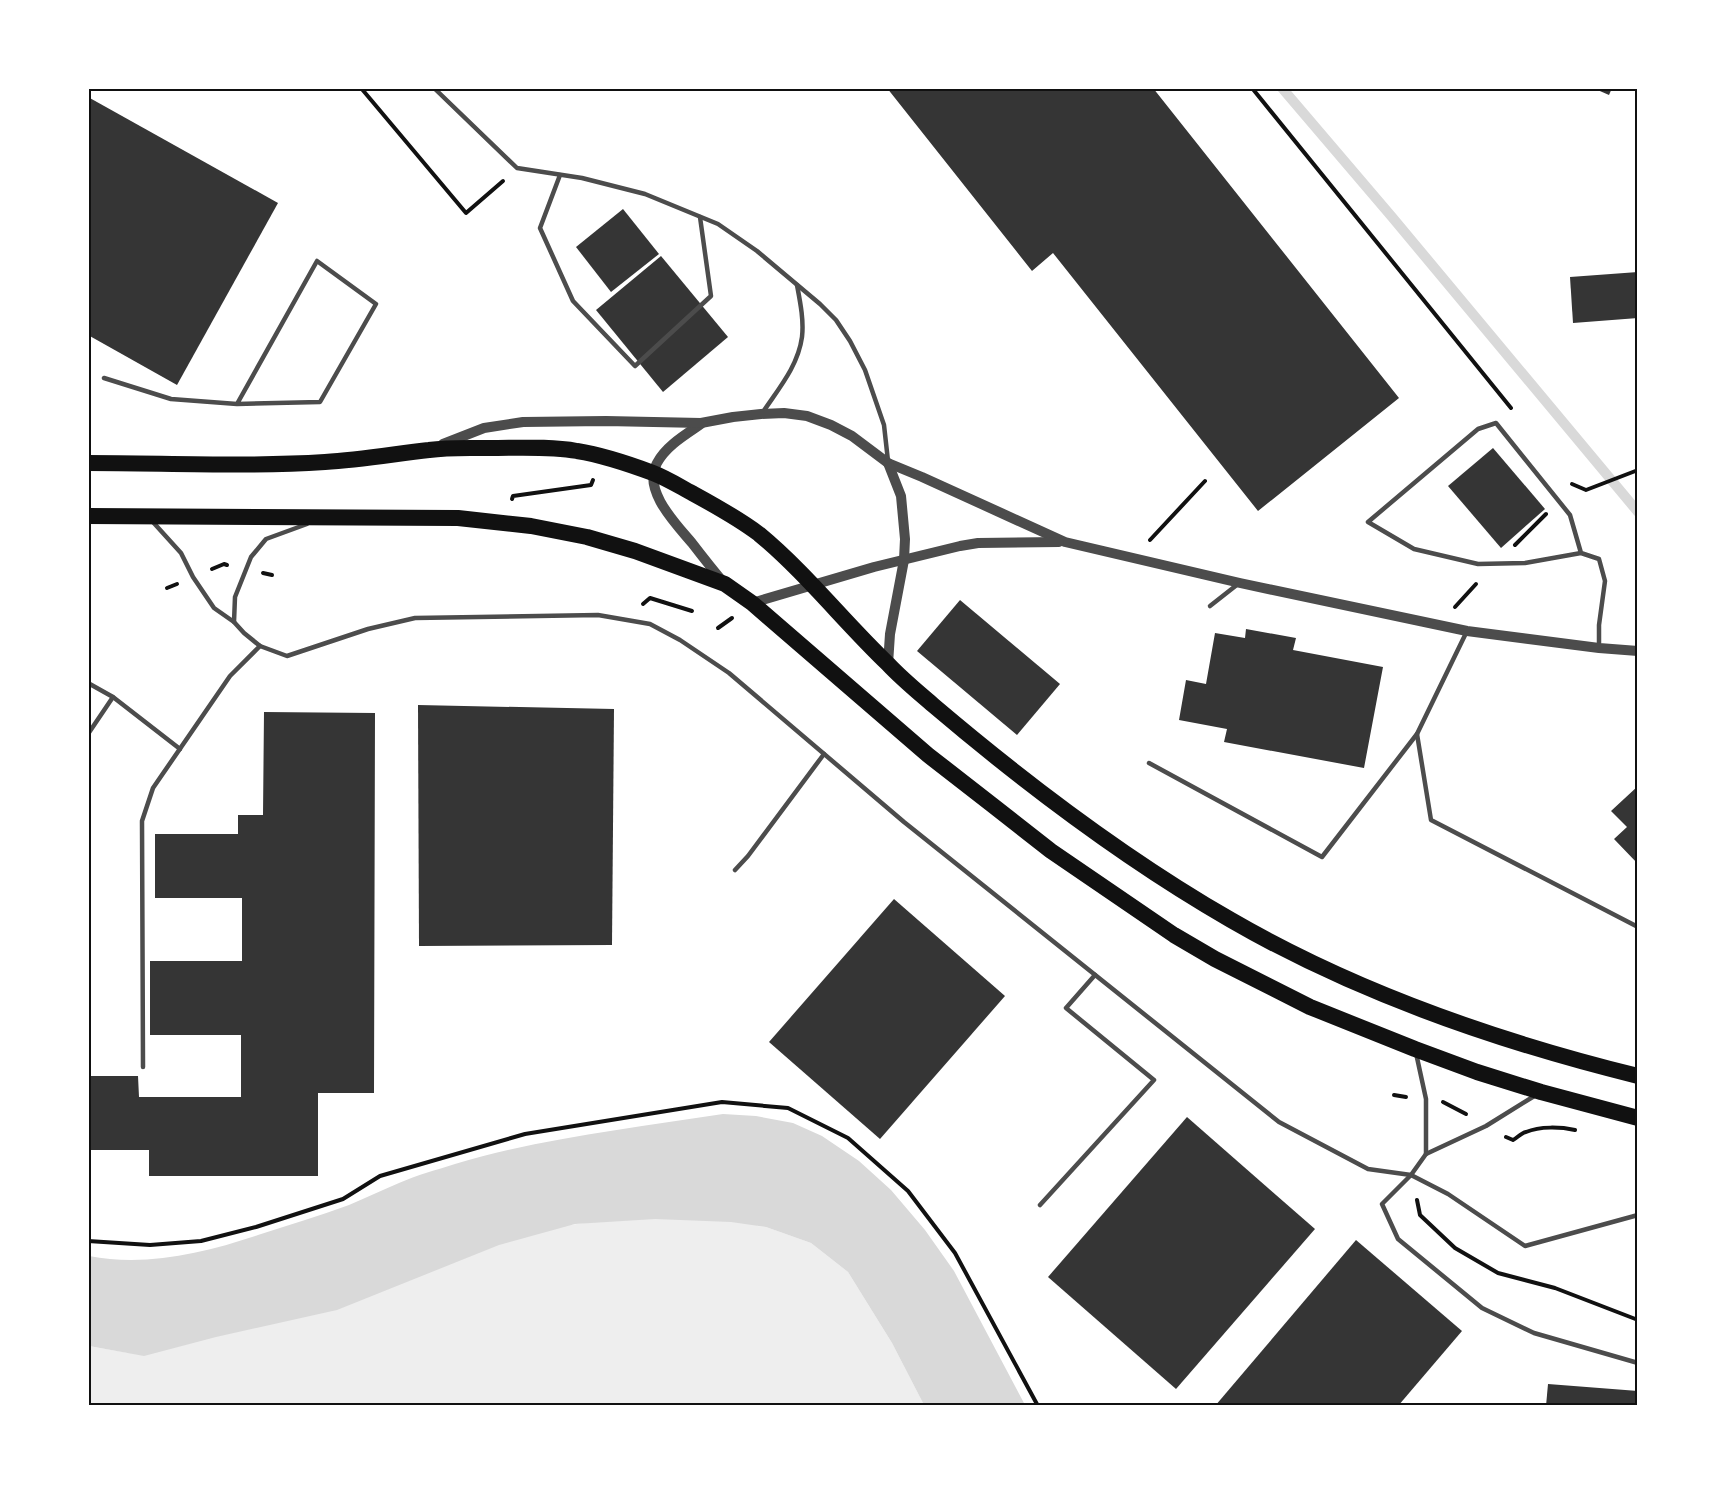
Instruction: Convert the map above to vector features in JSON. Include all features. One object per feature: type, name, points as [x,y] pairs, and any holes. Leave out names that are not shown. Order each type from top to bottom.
[{"type":"highway","points":[[88,463],[264,465],[321,463],[432,449],[476,448],[573,450],[653,473],[710,502],[754,530],[783,555],[888,664],[932,704],[1064,809],[1170,883],[1232,921],[1346,978],[1456,1023],[1578,1061],[1638,1076]]},
{"type":"highway","points":[[88,516],[458,518],[531,526],[587,537],[636,551],[725,584],[752,603],[928,754],[1051,851],[1215,959],[1311,1007],[1415,1049],[1541,1092],[1638,1118]]},
{"type":"street","points":[[432,449],[484,428],[523,422],[701,423],[761,414],[784,413],[807,416],[831,424],[852,436],[888,464],[922,477],[1065,542],[1240,583],[1467,631],[1638,651]]},
{"type":"street","points":[[701,423],[664,453],[653,473],[655,487],[666,512],[725,584]]},
{"type":"street","points":[[888,464],[901,496],[904,560],[890,634],[888,664]]},
{"type":"street","points":[[752,603],[874,567],[978,543],[1065,542]]},
{"type":"lane","points":[[434,88],[517,168],[582,178],[645,194],[718,224],[757,251],[836,320],[850,341],[865,370],[884,425],[888,464]]},
{"type":"lane","points":[[560,175],[540,228],[573,301],[635,366],[711,296],[700,217]]},
{"type":"lane","points":[[104,378],[171,399],[237,404],[320,402],[376,304],[317,261],[237,404]]},
{"type":"lane","points":[[761,414],[790,373],[797,357],[802,336],[802,317],[797,285]]},
{"type":"lane","points":[[1581,553],[1570,515],[1496,423],[1478,429],[1368,522],[1413,549],[1478,564],[1525,563],[1581,553],[1599,559],[1605,581],[1599,625],[1599,648]]},
{"type":"lane","points":[[148,517],[181,553],[193,577],[214,608],[234,622],[260,646],[287,656],[368,629],[415,618],[598,615],[650,624],[680,640],[729,674],[904,822],[1279,1122],[1368,1169],[1411,1175],[1448,1194],[1525,1246],[1638,1215]]},
{"type":"lane","points":[[234,622],[235,597],[251,557],[266,539],[323,518]]},
{"type":"lane","points":[[1210,606],[1240,583]]},
{"type":"lane","points":[[1149,764],[1322,857],[1417,734],[1467,631]]},
{"type":"lane","points":[[142,1067],[142,822],[153,788],[230,676],[260,646]]},
{"type":"lane","points":[[88,683],[113,697],[180,749]]},
{"type":"lane","points":[[88,734],[113,697]]},
{"type":"lane","points":[[1417,734],[1431,819],[1638,927]]},
{"type":"lane","points":[[735,870],[824,754]]},
{"type":"lane","points":[[1040,1204],[1154,1080],[1066,1008],[1095,975]]},
{"type":"lane","points":[[1415,1049],[1426,1099],[1426,1154]]},
{"type":"lane","points":[[1541,1092],[1486,1126],[1426,1154],[1411,1175],[1382,1204],[1398,1239],[1482,1308],[1534,1333],[1638,1363]]},
{"type":"path","points":[[361,88],[466,213],[517,168]]},
{"type":"path","points":[[1252,88],[1514,412]]},
{"type":"path","points":[[1566,477],[1574,486],[1586,490],[1638,470]]},
{"type":"path","points":[[1149,541],[1205,481]]},
{"type":"path","points":[[513,496],[591,485]]},
{"type":"path","points":[[167,588],[224,564],[272,575]]},
{"type":"path","points":[[1394,1095],[1445,1102],[1513,1140],[1525,1132],[1541,1129],[1577,1130]]},
{"type":"path","points":[[88,1241],[150,1245],[201,1240],[256,1227],[343,1199],[380,1176],[525,1134],[722,1102],[788,1108],[848,1138],[908,1191],[955,1253],[1038,1406]]},
{"type":"path","points":[[1411,1175],[1420,1215],[1455,1248],[1498,1273],[1555,1288],[1638,1320]]},
{"type":"shaded area","points":[[723,1114],[756,1116],[793,1123],[822,1136],[859,1161],[891,1190],[925,1230],[954,1271],[1025,1405],[924,1405],[892,1343],[848,1272],[811,1243],[766,1227],[731,1222],[655,1219],[575,1224],[499,1245],[337,1310],[144,1356],[89,1346],[89,1256],[132,1260],[196,1252],[238,1242],[326,1213],[413,1178],[488,1155],[588,1134]]},
{"type":"shaded area","points":[[634,1216],[761,1216],[757,1226],[811,1243],[848,1272],[892,1343],[924,1405],[89,1405],[88,1346],[129,1353],[500,1235]]},
{"type":"building","points":[[887,88],[1153,88],[1399,398],[1258,511],[1053,253],[1032,271]]},
{"type":"building","points":[[1593,88],[1612,88],[1609,95]]},
{"type":"building","points":[[88,97],[278,203],[177,385],[88,335]]},
{"type":"building","points":[[623,209],[659,254],[611,292],[576,247]]},
{"type":"building","points":[[661,256],[728,337],[663,392],[596,310]]},
{"type":"building","points":[[1638,272],[1638,318],[1573,323],[1570,277]]},
{"type":"building","points":[[1493,448],[1545,509],[1501,548],[1448,486]]},
{"type":"building","points":[[960,600],[1060,684],[1017,735],[917,651]]},
{"type":"building","points":[[1246,629],[1296,638],[1293,650],[1383,667],[1364,768],[1224,742],[1227,729],[1179,720],[1186,680],[1206,684],[1215,633],[1245,638]]},
{"type":"building","points":[[418,705],[614,709],[612,945],[419,946]]},
{"type":"building","points":[[264,712],[375,713],[374,1093],[318,1093],[318,1176],[149,1176],[149,1150],[88,1150],[88,1076],[138,1076],[139,1097],[241,1097],[241,1035],[150,1035],[150,961],[242,961],[242,898],[155,898],[155,834],[238,834],[238,815],[263,815]]},
{"type":"building","points":[[1638,786],[1638,864],[1614,839],[1627,827],[1611,811]]},
{"type":"building","points":[[894,899],[1005,996],[880,1139],[769,1042]]},
{"type":"building","points":[[1187,1117],[1315,1229],[1176,1389],[1048,1277]]},
{"type":"building","points":[[1356,1240],[1462,1331],[1398,1406],[1215,1406]]},
{"type":"building","points":[[1548,1384],[1638,1391],[1638,1406],[1546,1406]]},
{"type":"waterway","points":[[1282,88],[1638,512]]}]
